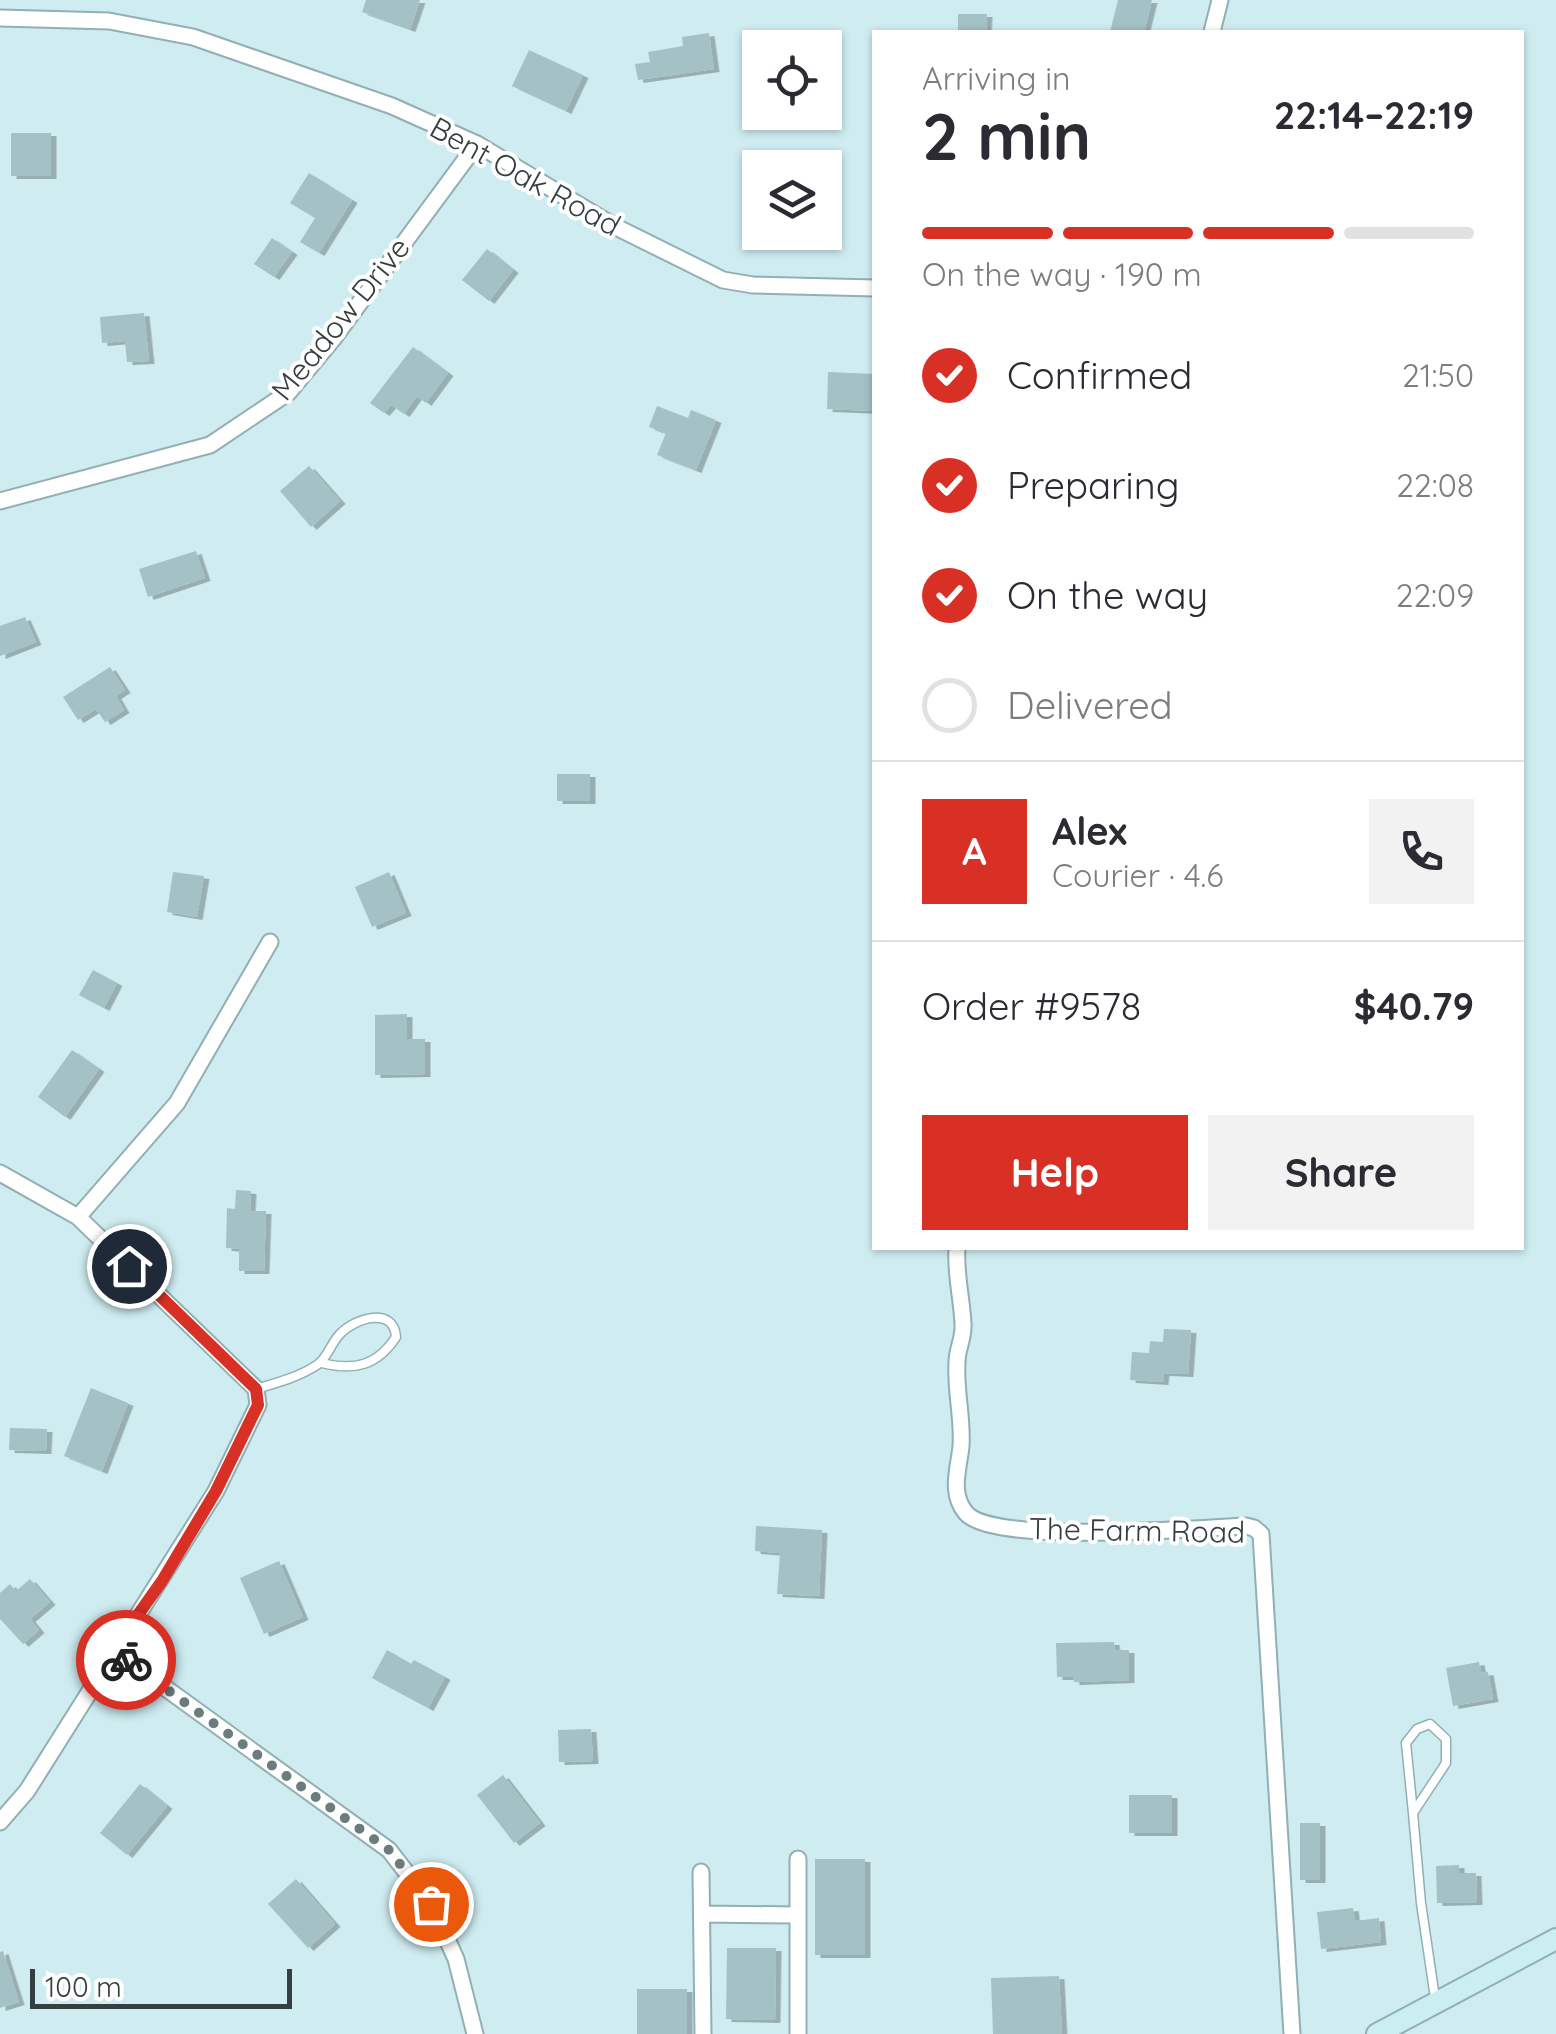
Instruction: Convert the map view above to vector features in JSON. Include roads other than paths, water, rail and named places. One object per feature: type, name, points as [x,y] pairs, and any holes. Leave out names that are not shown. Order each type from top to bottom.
[{"type":"street","points":[[1212,30],[1220,0]]},
{"type":"street","name":"Bent Oak Road","points":[[0,18],[109,21],[193,38],[392,106],[477,144],[614,226],[722,280],[753,285],[872,288]]},
{"type":"street","name":"Meadow Drive","points":[[0,501],[210,445],[289,392],[477,144]]},
{"type":"street","points":[[78,1217],[176,1103],[270,942]]},
{"type":"street","points":[[0,1173],[78,1217],[256,1389],[258,1405],[216,1491],[162,1581],[113,1650],[27,1792],[0,1822]]},
{"type":"street","name":"The Farm Road","points":[[957,1250],[963,1328],[957,1355],[961,1423],[956,1484],[958,1499],[967,1514],[984,1525],[1015,1529],[1246,1526],[1260,1534],[1292,2034]]},
{"type":"street","points":[[113,1650],[389,1850],[431,1904],[456,1958],[474,2034]]},
{"type":"street","points":[[798,1860],[798,2034]]},
{"type":"street","points":[[701,1872],[703,2034]]},
{"type":"street","points":[[702,1914],[798,1915]]},
{"type":"street","points":[[1377,2034],[1556,1939]]},
{"type":"lane","points":[[256,1389],[322,1363],[343,1330],[360,1320],[378,1317],[395,1327],[396,1337],[378,1359],[342,1368],[322,1363]]},
{"type":"lane","points":[[1413,1814],[1446,1763],[1446,1739],[1430,1724],[1418,1729],[1406,1743],[1413,1814],[1435,2003]]}]
